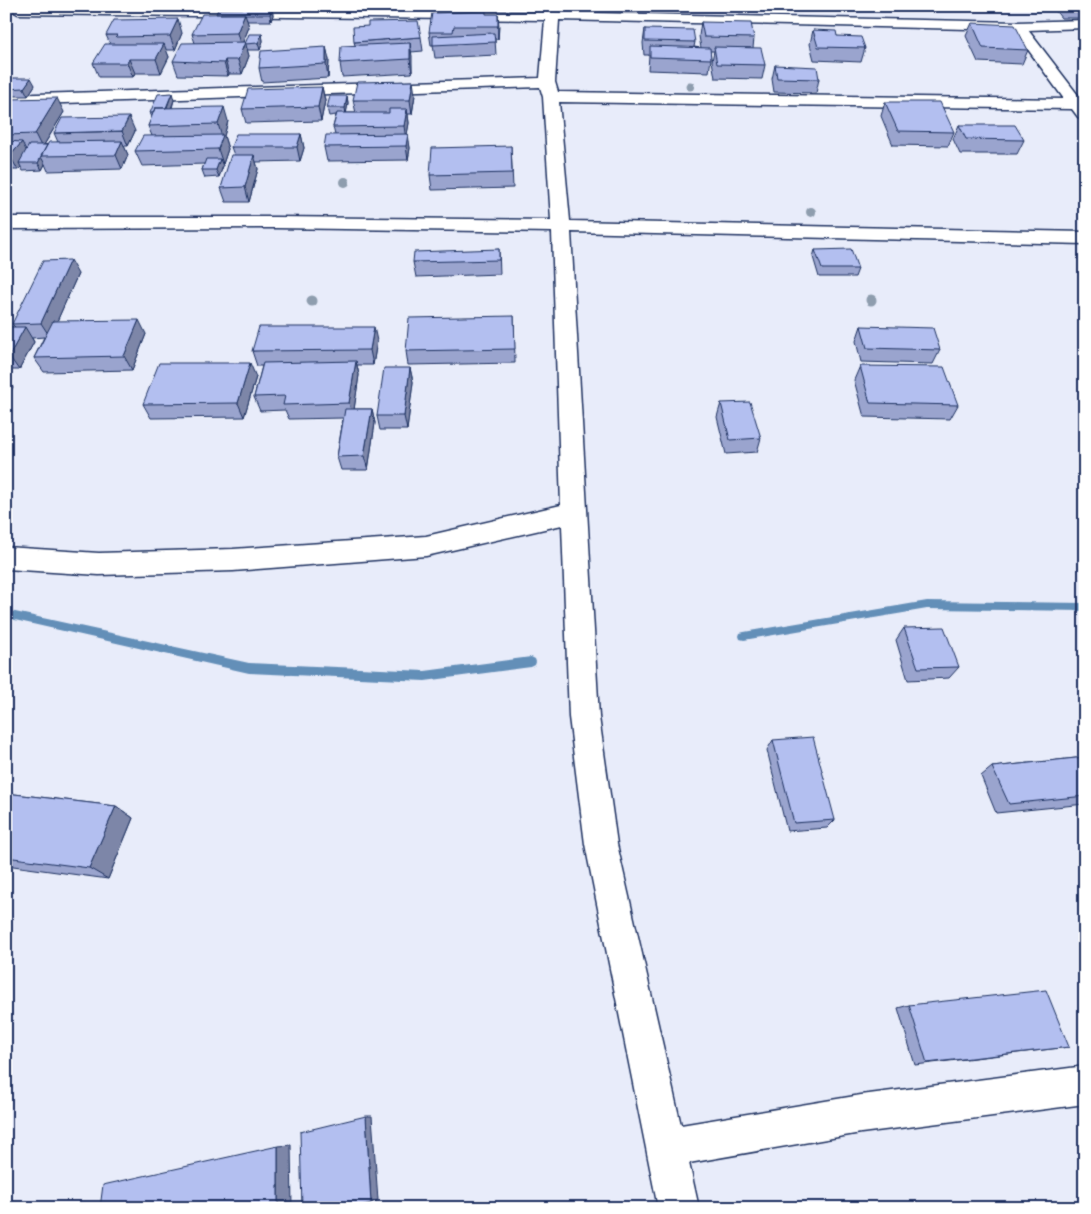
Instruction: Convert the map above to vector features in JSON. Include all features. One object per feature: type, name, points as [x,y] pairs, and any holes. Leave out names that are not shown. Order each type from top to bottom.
[{"type":"street","points":[[794,21],[795,6]]},
{"type":"street","points":[[10,23],[19,8],[552,16],[1018,26],[1085,24]]},
{"type":"street","points":[[552,16],[549,89],[561,225],[584,718],[602,844],[679,1208]]},
{"type":"street","points":[[1018,26],[1082,107]]},
{"type":"street","points":[[6,100],[549,89],[1082,107]]},
{"type":"street","points":[[6,223],[202,222],[561,225],[1085,238]]},
{"type":"street","points":[[6,558],[99,564],[233,560],[426,546],[575,512]]},
{"type":"street","points":[[666,1147],[861,1114],[1085,1085]]},
{"type":"building","points":[[272,8],[270,14],[216,14],[218,9]]},
{"type":"building","points":[[486,11],[486,14],[498,14],[498,26],[454,26],[453,32],[429,32],[432,13]]},
{"type":"building","points":[[245,13],[237,33],[192,34],[202,14]]},
{"type":"building","points":[[178,19],[170,36],[116,37],[118,35],[106,35],[114,20]]},
{"type":"building","points":[[418,21],[421,37],[354,42],[353,27],[368,26],[368,22]]},
{"type":"building","points":[[701,22],[751,23],[754,38],[704,37]]},
{"type":"building","points":[[972,23],[1015,25],[1028,50],[983,48]]},
{"type":"building","points":[[645,29],[693,30],[695,42],[645,41]]},
{"type":"building","points":[[813,30],[836,31],[837,36],[861,37],[865,48],[818,47]]},
{"type":"building","points":[[494,33],[495,42],[433,45],[433,36]]},
{"type":"building","points":[[249,34],[262,34],[258,43],[245,44]]},
{"type":"building","points":[[245,42],[238,60],[225,60],[224,63],[173,61],[182,43]]},
{"type":"building","points":[[410,43],[410,59],[340,63],[341,46]]},
{"type":"building","points":[[105,44],[164,44],[156,59],[129,59],[127,63],[93,63]]},
{"type":"building","points":[[650,46],[710,48],[711,59],[650,57]]},
{"type":"building","points":[[326,47],[326,64],[259,68],[261,51]]},
{"type":"building","points":[[714,47],[761,48],[765,65],[717,64]]},
{"type":"building","points":[[775,65],[817,67],[819,79],[777,78]]},
{"type":"building","points":[[6,78],[31,78],[24,88],[6,89]]},
{"type":"building","points":[[413,81],[410,100],[353,100],[357,82]]},
{"type":"building","points":[[322,87],[318,107],[242,109],[248,89]]},
{"type":"building","points":[[172,93],[166,108],[155,108],[153,113],[150,113],[158,94]]},
{"type":"building","points":[[330,96],[347,96],[345,108],[327,108]]},
{"type":"building","points":[[57,98],[35,134],[6,135],[6,103],[9,99]]},
{"type":"building","points":[[885,102],[940,102],[954,132],[898,131]]},
{"type":"building","points":[[224,107],[218,124],[148,126],[155,108]]},
{"type":"building","points":[[389,109],[407,109],[404,126],[333,127],[337,113],[389,113]]},
{"type":"building","points":[[129,117],[122,131],[54,133],[62,118]]},
{"type":"building","points":[[959,125],[1015,125],[1024,140],[966,139]]},
{"type":"building","points":[[236,134],[301,134],[297,147],[231,147]]},
{"type":"building","points":[[408,134],[406,146],[324,147],[326,135]]},
{"type":"building","points":[[223,135],[218,149],[135,151],[143,136]]},
{"type":"building","points":[[6,141],[22,142],[10,156],[6,156]]},
{"type":"building","points":[[122,141],[116,155],[41,156],[49,142]]},
{"type":"building","points":[[29,145],[47,145],[38,163],[19,163]]},
{"type":"building","points":[[511,146],[512,173],[430,175],[432,148]]},
{"type":"building","points":[[231,155],[254,155],[245,187],[221,188]]},
{"type":"building","points":[[206,159],[220,159],[216,170],[202,170]]},
{"type":"building","points":[[499,249],[499,260],[413,262],[414,252]]},
{"type":"building","points":[[851,249],[858,269],[822,269],[815,250]]},
{"type":"building","points":[[70,260],[41,323],[12,324],[43,261]]},
{"type":"building","points":[[514,316],[515,349],[406,351],[409,318]]},
{"type":"building","points":[[139,320],[124,356],[34,358],[53,321]]},
{"type":"building","points":[[861,326],[933,328],[940,350],[867,348]]},
{"type":"building","points":[[6,327],[25,327],[9,356],[6,356]]},
{"type":"building","points":[[259,327],[374,327],[370,350],[252,351]]},
{"type":"building","points":[[356,361],[349,403],[283,405],[285,396],[254,397],[263,363]]},
{"type":"building","points":[[159,363],[250,363],[238,403],[143,404]]},
{"type":"building","points":[[860,366],[944,367],[958,405],[870,403]]},
{"type":"building","points":[[384,368],[410,368],[404,416],[377,416]]},
{"type":"building","points":[[750,402],[761,438],[730,440],[721,403]]},
{"type":"building","points":[[345,409],[372,409],[364,456],[337,457]]},
{"type":"building","points":[[944,627],[959,667],[918,668],[904,628]]},
{"type":"building","points":[[813,737],[835,820],[794,823],[773,740]]},
{"type":"building","points":[[1085,757],[1085,796],[1009,804],[992,767]]},
{"type":"building","points":[[6,793],[116,806],[89,868],[6,857]]},
{"type":"building","points":[[1046,990],[1069,1047],[927,1063],[909,1005]]},
{"type":"building","points":[[366,1116],[371,1203],[353,1208],[302,1208],[300,1132]]},
{"type":"building","points":[[278,1146],[278,1208],[100,1208],[103,1185]]},
{"type":"waterway","points":[[744,636],[927,605],[1085,607]]},
{"type":"waterway","points":[[6,614],[249,668],[425,676],[531,662]]}]
